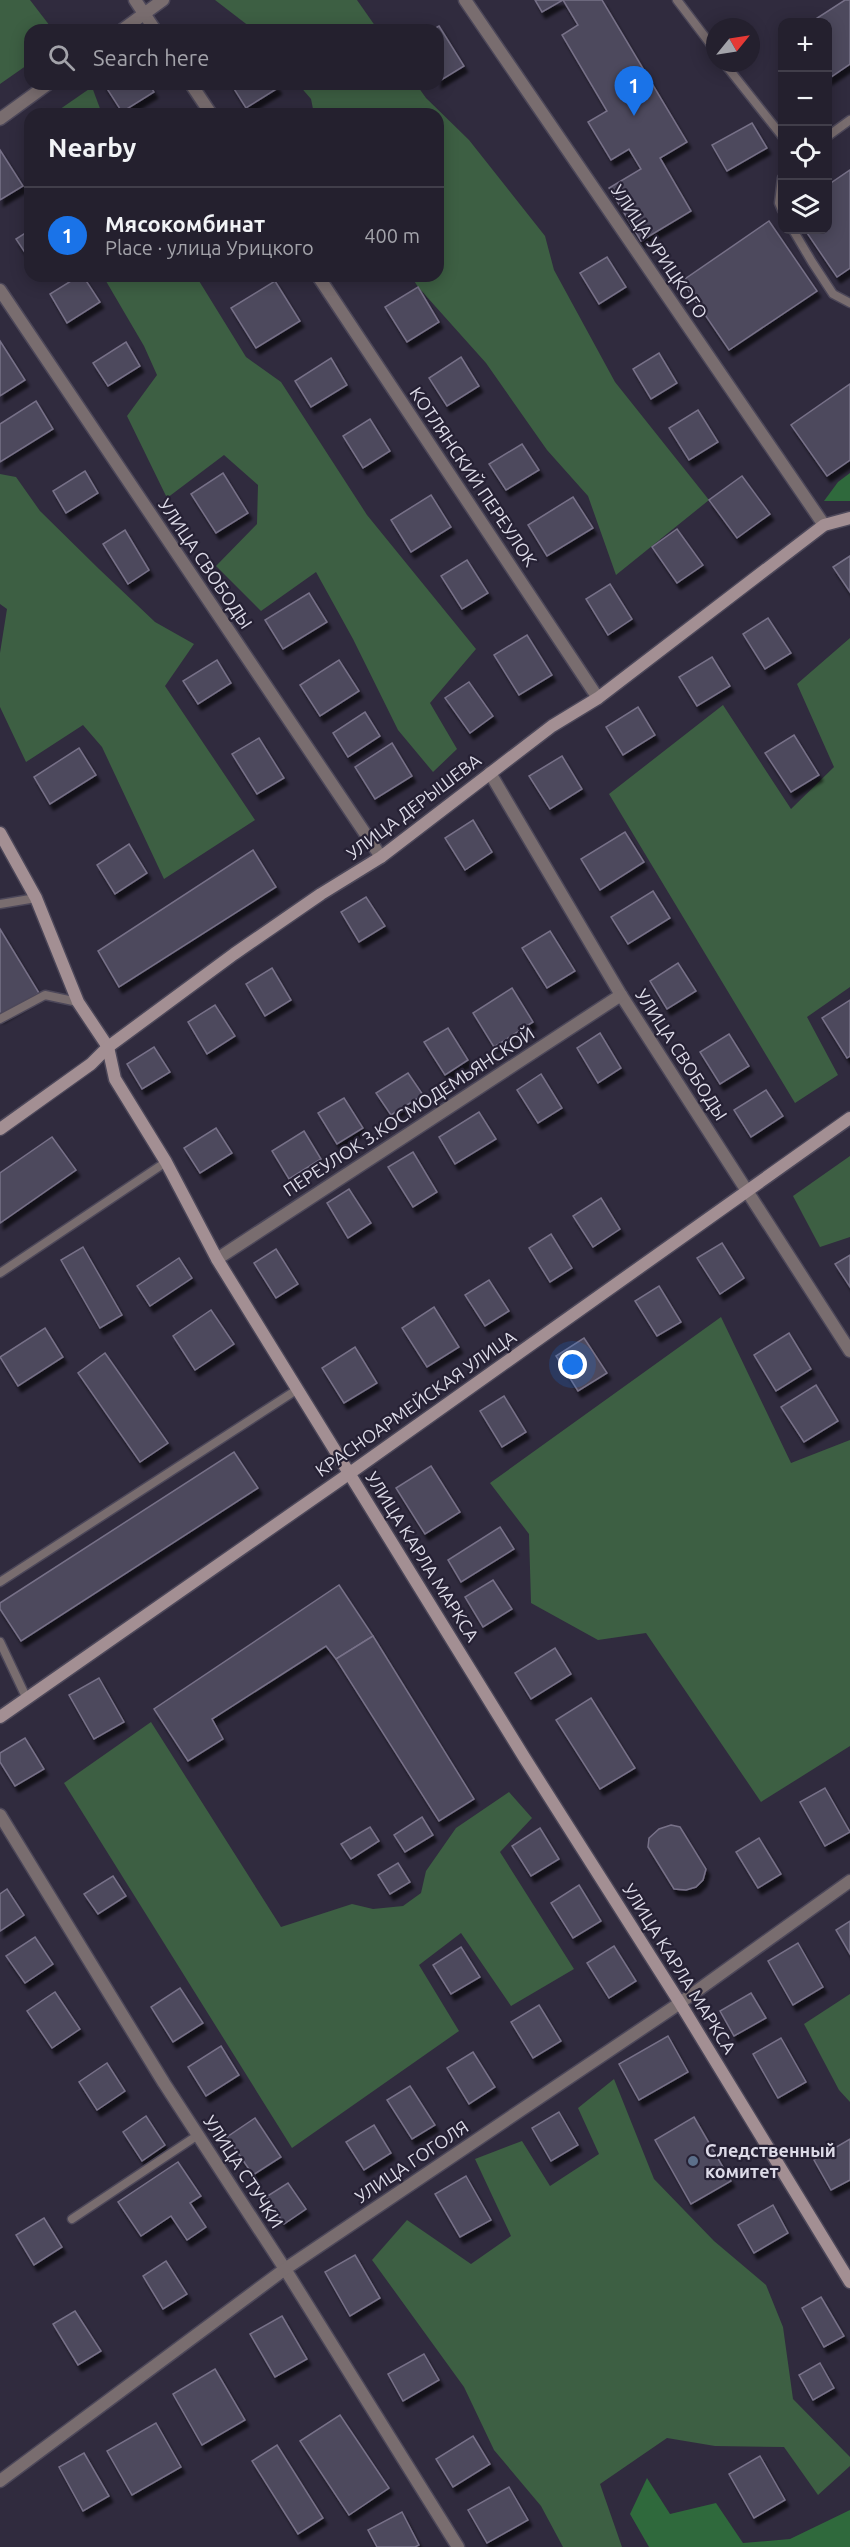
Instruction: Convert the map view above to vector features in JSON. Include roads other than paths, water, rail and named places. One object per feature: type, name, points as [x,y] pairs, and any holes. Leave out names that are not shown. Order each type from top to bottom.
[{"type":"street","points":[[135,0],[151,24]]},
{"type":"street","points":[[130,24],[163,0]]},
{"type":"street","name":"УЛИЦА УРИЦКОГО","points":[[465,0],[824,525]]},
{"type":"street","points":[[0,119],[40,90]]},
{"type":"street","points":[[195,90],[207,108]]},
{"type":"street","name":"КОТЛЯНСКИЙ ПЕРЕУЛОК","points":[[322,282],[598,698]]},
{"type":"street","name":"УЛИЦА СВОБОДЫ","points":[[0,290],[381,857]]},
{"type":"street","name":"УЛИЦА ДЕРЫШЕВА","points":[[0,1129],[91,1064],[108,1047],[234,954],[321,894],[381,857],[552,726],[598,698],[824,525],[850,518]]},
{"type":"street","name":"УЛИЦА СВОБОДЫ","points":[[490,773],[621,995],[850,1351]]},
{"type":"street","name":"УЛИЦА КАРЛА МАРКСА","points":[[0,833],[36,898],[78,1002],[108,1047],[115,1080],[166,1161],[217,1259],[524,1757],[680,2003],[850,2282]]},
{"type":"street","name":"ПЕРЕУЛОК З.КОСМОДЕМЬЯНСКОЙ","points":[[217,1259],[621,995]]},
{"type":"street","name":"КРАСНОАРМЕЙСКАЯ УЛИЦА","points":[[0,1717],[350,1473],[850,1118]]},
{"type":"street","name":"УЛИЦА СТУЧКИ","points":[[0,1815],[198,2135],[458,2547]]},
{"type":"street","name":"УЛИЦА ГОГОЛЯ","points":[[0,2481],[285,2270],[680,2003],[850,1881]]},
{"type":"lane","points":[[677,0],[706,38]]},
{"type":"lane","points":[[731,72],[778,130]]},
{"type":"lane","points":[[832,133],[850,120]]},
{"type":"lane","points":[[795,234],[833,294],[850,303]]},
{"type":"lane","points":[[0,904],[36,898]]},
{"type":"lane","points":[[0,1019],[45,995],[78,1002]]},
{"type":"lane","points":[[0,1273],[166,1161]]},
{"type":"lane","points":[[0,1582],[298,1389]]},
{"type":"lane","points":[[0,1641],[27,1699]]},
{"type":"lane","points":[[72,2219],[198,2135]]},
{"type":"place","name":"Мясокомбинат","points":[[634,116]]},
{"type":"place","name":"Следственный комитет","points":[[693,2161]]}]
